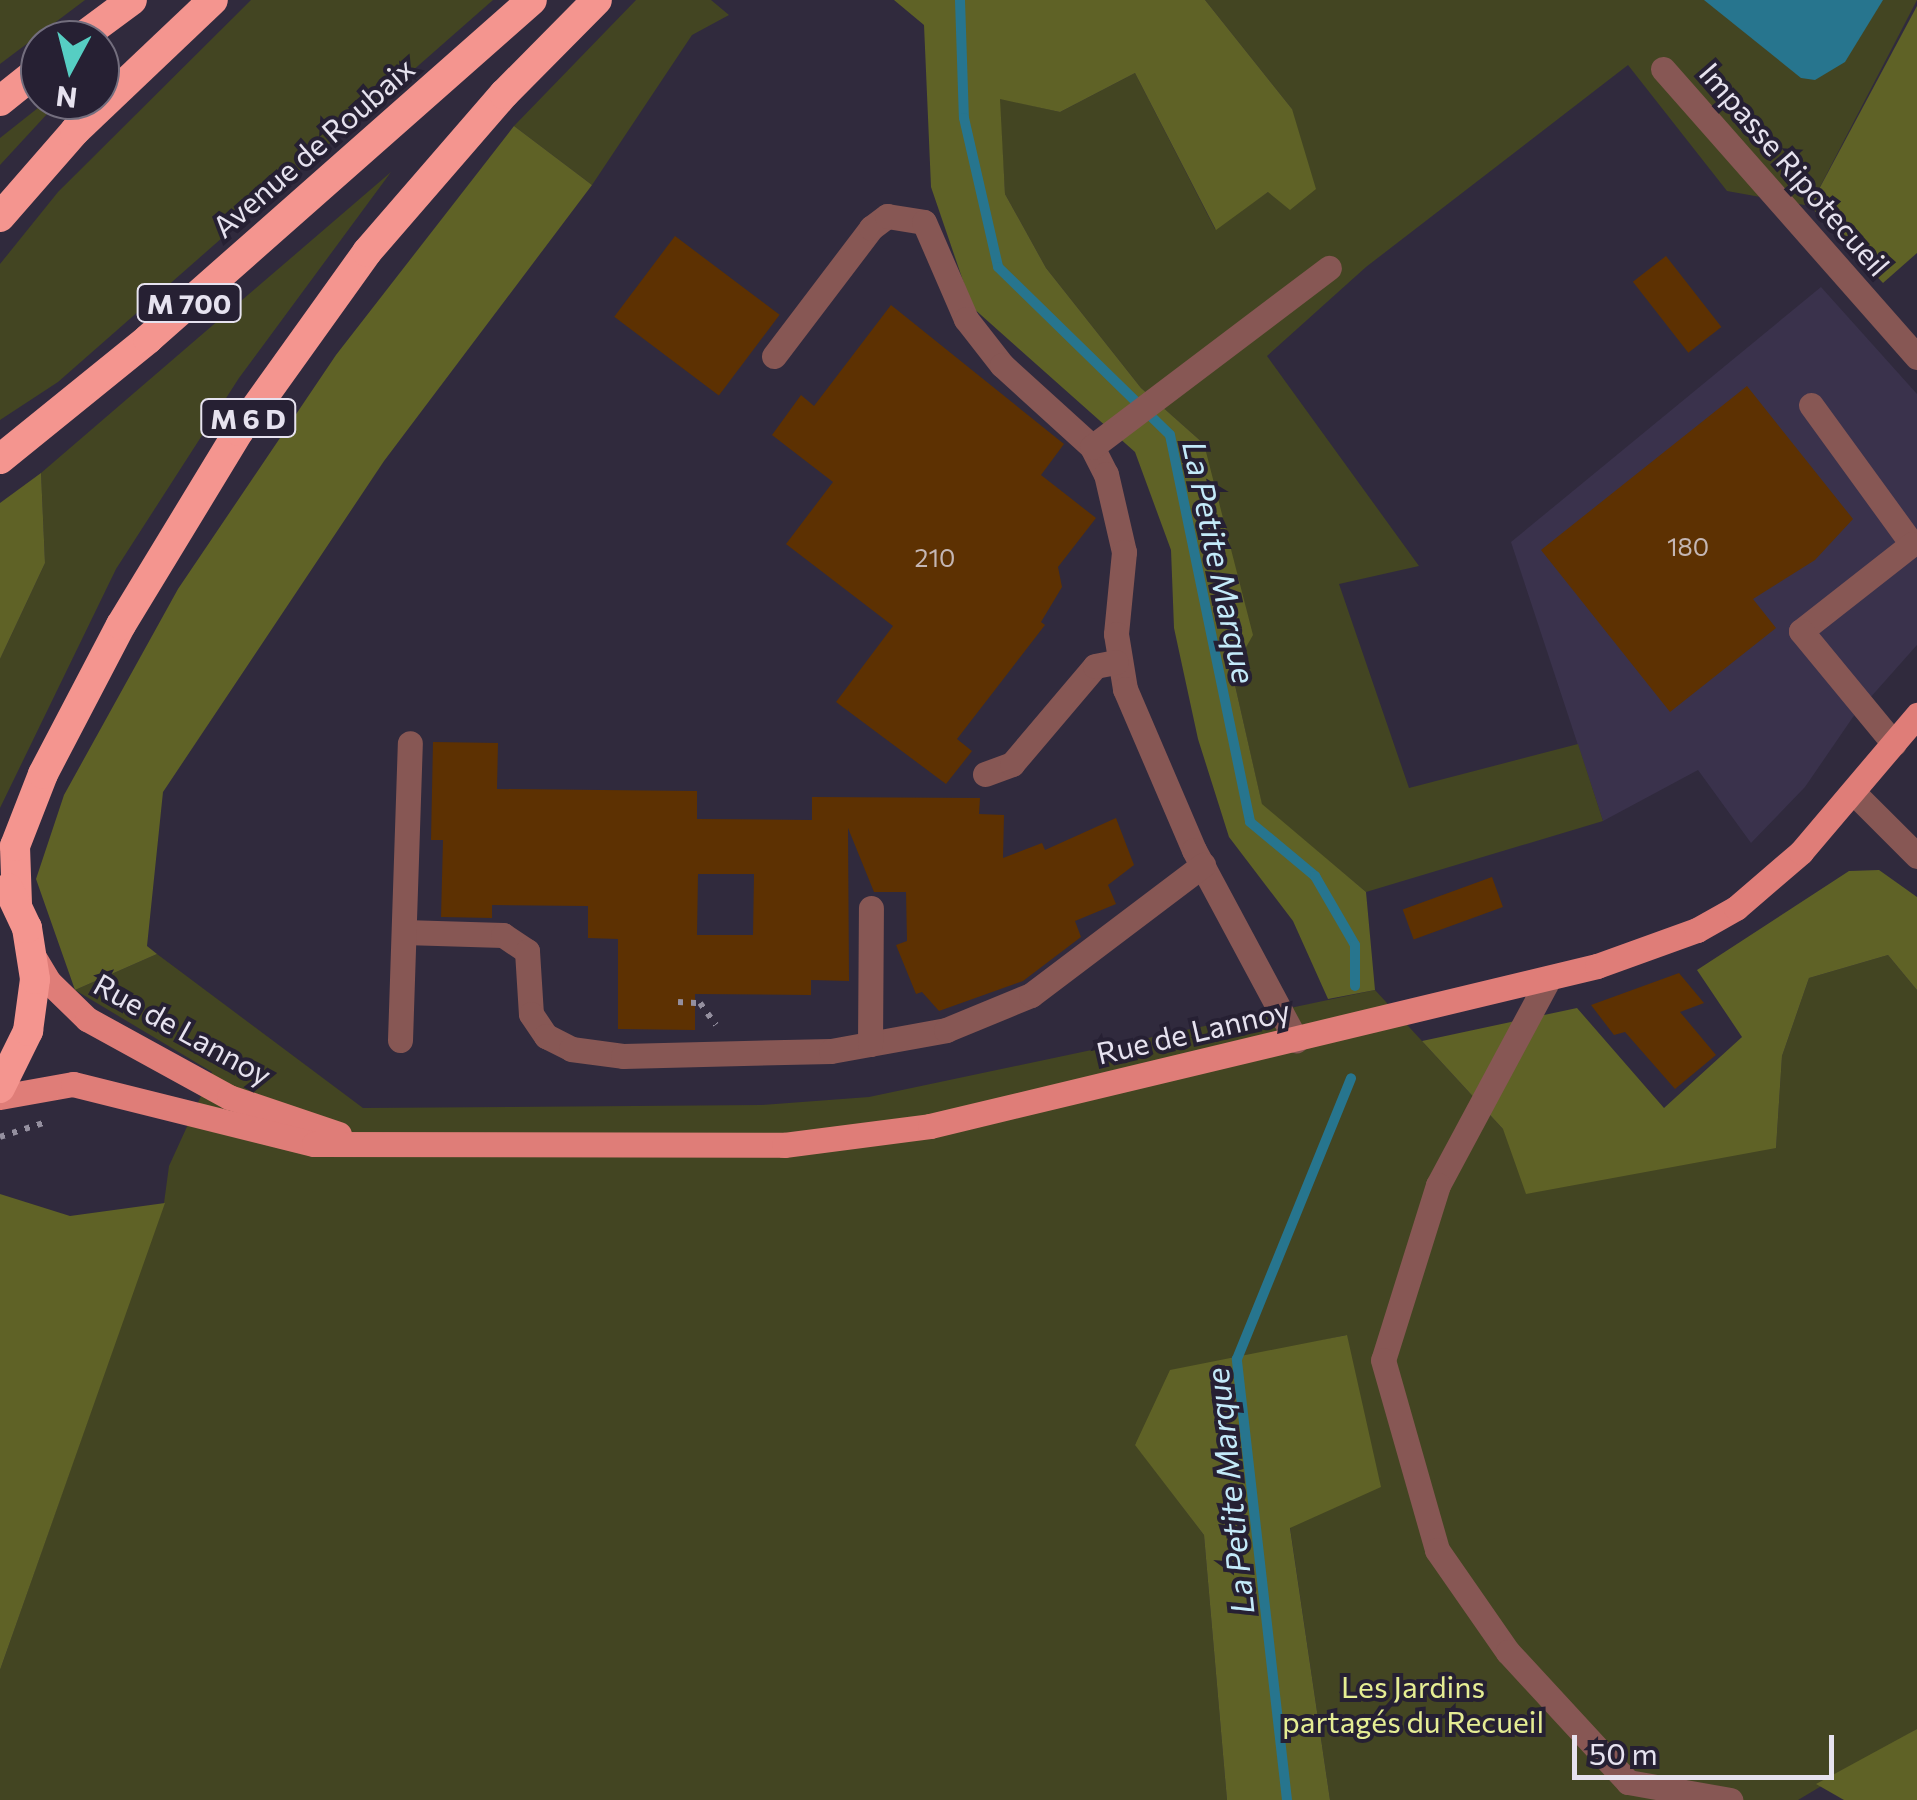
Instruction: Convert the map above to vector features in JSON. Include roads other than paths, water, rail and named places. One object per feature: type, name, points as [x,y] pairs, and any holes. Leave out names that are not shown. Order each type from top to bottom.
[{"type":"highway","points":[[105,20],[132,0]]},
{"type":"highway","points":[[0,217],[75,131],[213,0]]},
{"type":"highway","name":"Avenue de Roubaix","points":[[0,459],[148,339],[532,0]]},
{"type":"highway","name":"M 6 D","points":[[17,904],[15,846],[43,774],[129,611],[239,431],[378,239],[504,94],[597,0]]},
{"type":"highway","points":[[0,100],[20,84]]},
{"type":"highway","points":[[0,876],[17,904],[32,954],[28,1031],[0,1088]]},
{"type":"main road","name":"Rue de Lannoy","points":[[0,1096],[73,1084],[272,1138],[722,1146],[844,1141],[1296,1040],[1549,978],[1652,948],[1736,908],[1802,852],[1917,714]]},
{"type":"main road","name":"Rue de Lannoy","points":[[32,954],[49,982],[87,1019],[170,1066],[260,1110],[384,1142]]},
{"type":"street","name":"Impasse Ripotecueil","points":[[1663,70],[1917,357]]},
{"type":"street","points":[[774,356],[871,228],[887,216],[906,215],[924,222],[936,238],[966,319],[1002,365],[1092,447],[1111,489],[1124,552],[1116,662],[1203,865],[1296,1040]]},
{"type":"street","points":[[1092,447],[1329,268]]},
{"type":"street","points":[[1811,406],[1912,544],[1802,631],[1894,744]]},
{"type":"street","points":[[986,774],[1012,764],[1095,666],[1116,662]]},
{"type":"street","points":[[400,1040],[410,743]]},
{"type":"street","points":[[1854,794],[1917,856]]},
{"type":"street","points":[[404,932],[503,935],[527,951],[531,1014],[546,1036],[571,1050],[641,1056],[870,1044],[946,1030],[1031,995],[1203,865]]},
{"type":"street","points":[[870,1044],[871,908]]},
{"type":"street","points":[[1549,978],[1438,1185],[1382,1360],[1436,1550],[1508,1652],[1628,1782],[1730,1800]]},
{"type":"water","points":[[1704,0],[1883,0],[1845,62],[1815,80],[1801,78]]},
{"type":"waterway","name":"La Petite Marque","points":[[960,0],[964,118],[998,267],[1170,435],[1250,822],[1315,876],[1355,945],[1355,986]]},
{"type":"waterway","name":"La Petite Marque","points":[[1287,1800],[1237,1359],[1351,1078]]},
{"type":"park label","name":"Les Jardins partagés du Recueil","points":[[1413,1703]]}]
